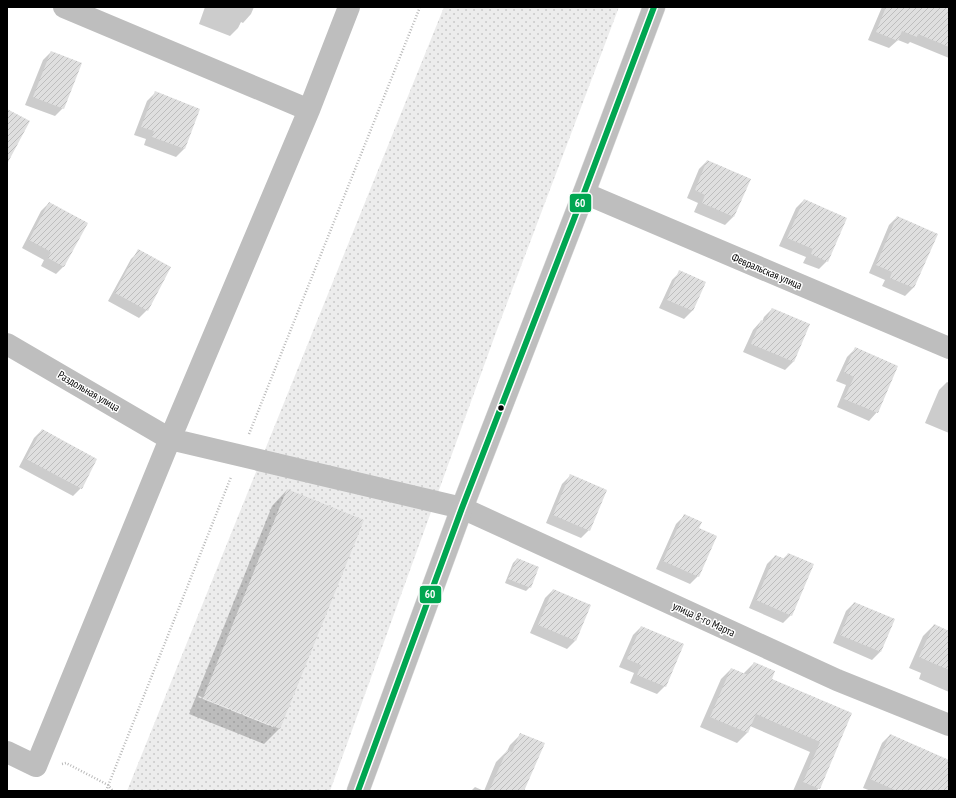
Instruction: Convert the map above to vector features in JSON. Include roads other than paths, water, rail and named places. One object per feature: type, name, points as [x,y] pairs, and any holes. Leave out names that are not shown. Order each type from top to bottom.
[{"type":"street","points":[[64,7],[309,110]]},
{"type":"street","points":[[7,752],[36,766],[170,439],[309,110],[349,7]]},
{"type":"street","points":[[358,791],[462,508],[654,7]]},
{"type":"street","name":"Февральская улица","points":[[584,193],[949,348]]},
{"type":"street","name":"Раздольная улица","points":[[7,344],[170,439],[240,455]]},
{"type":"street","name":"улица 8-го Марта","points":[[240,455],[462,508],[837,680],[949,725]]}]
